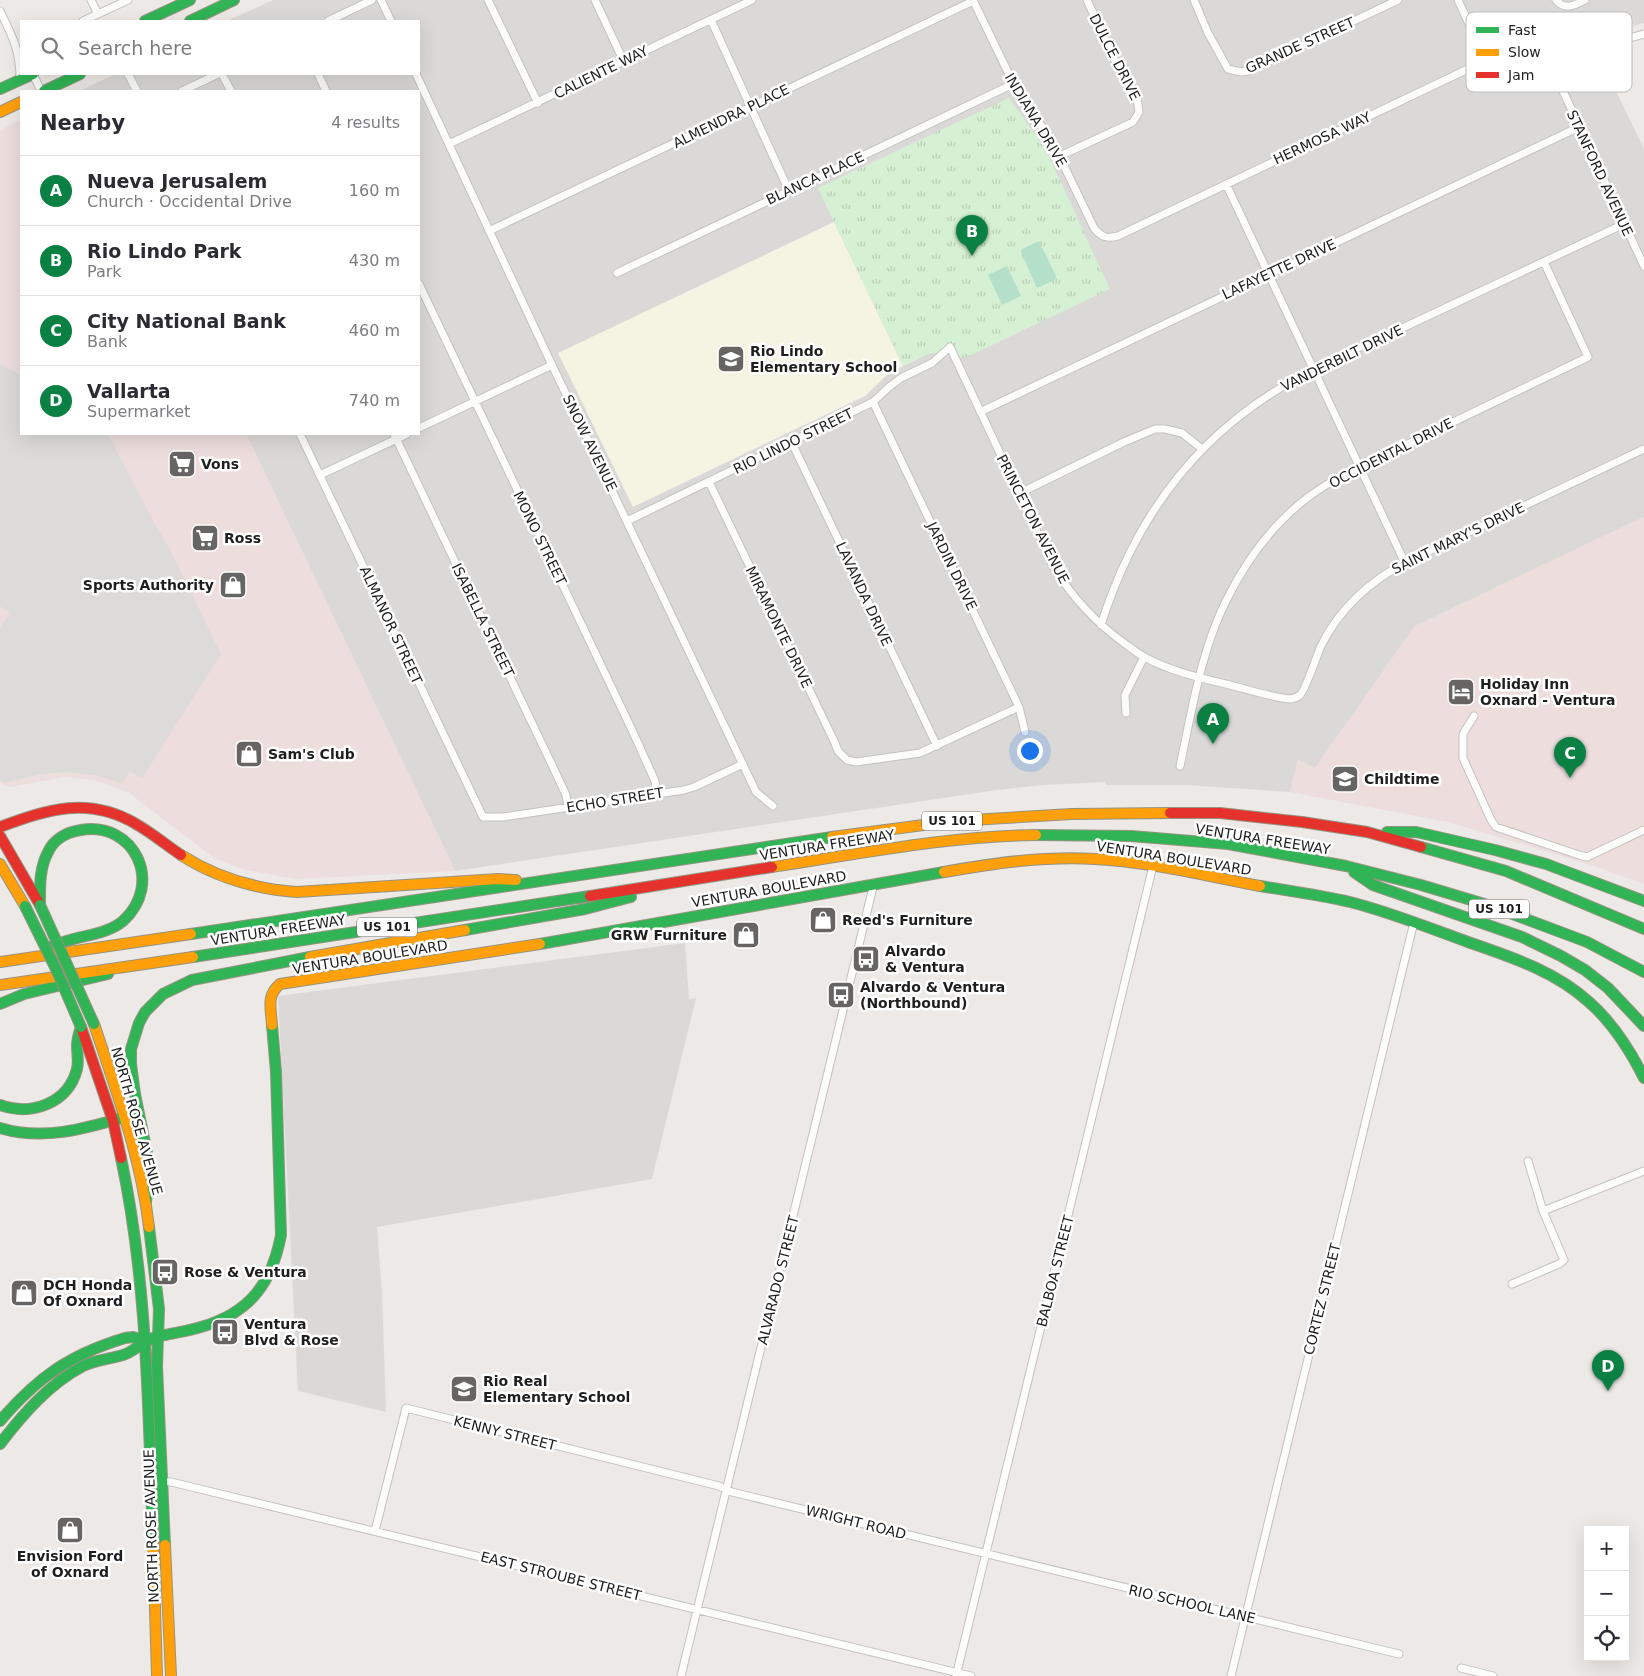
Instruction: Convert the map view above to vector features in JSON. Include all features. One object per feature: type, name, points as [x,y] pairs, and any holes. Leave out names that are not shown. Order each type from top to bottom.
[{"type":"main road","points":[[147,20],[190,0]]},
{"type":"main road","points":[[192,20],[234,0]]},
{"type":"main road","points":[[0,89],[31,75]]},
{"type":"main road","points":[[44,90],[78,75]]},
{"type":"main road","points":[[0,112],[20,102]]},
{"type":"main road","points":[[0,827],[50,811],[99,809],[132,821],[188,860],[230,881],[274,891],[297,892],[498,879],[540,882]]},
{"type":"main road","name":"VENTURA FREEWAY","points":[[0,962],[867,832],[1003,817],[1137,812],[1220,812],[1367,832],[1506,871],[1644,929]]},
{"type":"main road","points":[[15,960],[103,931],[122,922],[138,904],[142,892],[141,866],[136,854],[129,845],[109,831],[96,828],[82,828],[66,834],[46,854],[41,872],[40,905]]},
{"type":"main road","points":[[1367,832],[1416,832],[1495,850],[1546,864],[1604,884],[1644,901]]},
{"type":"main road","name":"VENTURA FREEWAY","points":[[0,985],[690,881],[922,844],[1007,835],[1076,834],[1132,836],[1228,844],[1346,866],[1421,885],[1491,906],[1587,942],[1644,972]]},
{"type":"main road","name":"NORTH ROSE AVENUE","points":[[0,836],[40,905],[94,1024],[125,1117],[146,1202],[159,1309],[158,1366],[170,1676]]},
{"type":"main road","name":"VENTURA BOULEVARD","points":[[146,1342],[205,1326],[230,1316],[255,1296],[264,1286],[276,1262],[281,1226],[276,1072],[270,1000],[271,995],[280,984],[515,948],[1002,862],[1033,858],[1098,858],[1341,900],[1414,922],[1525,962],[1549,973],[1571,987],[1589,1002],[1619,1035],[1632,1054],[1644,1078]]},
{"type":"main road","name":"NORTH ROSE AVENUE","points":[[0,864],[25,906],[53,962],[81,1027],[113,1121],[131,1204],[137,1244],[146,1342],[157,1676]]},
{"type":"main road","points":[[1346,866],[1373,885],[1522,937],[1561,956],[1585,970],[1608,988],[1644,1026]]},
{"type":"main road","points":[[146,1202],[150,1168],[135,1094],[131,1049],[134,1035],[145,1012],[163,994],[192,980],[258,966],[585,909],[690,881]]},
{"type":"main road","points":[[0,1004],[32,992],[90,981],[133,965]]},
{"type":"main road","points":[[0,1105],[20,1110],[38,1108],[62,1095],[71,1085],[77,1071],[77,1044],[81,1027]]},
{"type":"main road","points":[[0,1128],[21,1133],[44,1134],[125,1117]]},
{"type":"main road","points":[[17,1422],[2,1415],[42,1377],[72,1357],[86,1350],[131,1337],[146,1342]]},
{"type":"main road","points":[[0,1444],[4,1431],[17,1422],[49,1390],[68,1375],[100,1359],[131,1352],[146,1342]]},
{"type":"street","points":[[91,0],[98,14]]},
{"type":"street","points":[[85,20],[128,0]]},
{"type":"street","points":[[330,20],[372,0]]},
{"type":"street","points":[[381,0],[391,20]]},
{"type":"street","points":[[488,0],[538,103]]},
{"type":"street","points":[[595,0],[624,62]]},
{"type":"street","name":"CALIENTE WAY","points":[[449,144],[752,0]]},
{"type":"street","name":"DULCE DRIVE","points":[[1060,156],[1133,122],[1139,112],[1137,98],[1119,69],[1087,0]]},
{"type":"street","name":"GRANDE STREET","points":[[1194,0],[1208,33],[1228,69],[1240,72],[1248,71],[1398,0]]},
{"type":"street","name":"HERMOSA WAY","points":[[1458,0],[1466,17]]},
{"type":"street","points":[[1559,2],[1574,6],[1585,0]]},
{"type":"street","name":"INDIANA DRIVE","points":[[973,1],[1013,84],[1052,141],[1094,228],[1104,237]]},
{"type":"street","name":"ALMENDRA PLACE","points":[[489,231],[973,1]]},
{"type":"street","points":[[0,11],[19,49],[20,80]]},
{"type":"street","points":[[710,20],[789,191]]},
{"type":"street","name":"HERMOSA WAY","points":[[1104,237],[1118,236],[1466,70]]},
{"type":"street","points":[[34,75],[41,90]]},
{"type":"street","points":[[129,75],[136,90]]},
{"type":"street","points":[[184,90],[216,75]]},
{"type":"street","points":[[223,75],[230,90]]},
{"type":"street","points":[[318,75],[326,90]]},
{"type":"street","name":"SNOW AVENUE","points":[[416,75],[552,365],[756,792],[773,806]]},
{"type":"street","name":"BLANCA PLACE","points":[[617,273],[1013,84]]},
{"type":"street","name":"STANFORD AVENUE","points":[[1562,92],[1644,266]]},
{"type":"street","name":"LAFAYETTE DRIVE","points":[[980,412],[1579,127]]},
{"type":"street","points":[[1226,184],[1405,563]]},
{"type":"street","name":"VANDERBILT DRIVE","points":[[1100,625],[1125,563],[1147,520],[1180,474],[1221,431],[1259,402],[1313,370],[1624,224]]},
{"type":"street","name":"OCCIDENTAL DRIVE","points":[[1180,766],[1200,677],[1216,623],[1227,599],[1244,569],[1262,544],[1306,499],[1345,474],[1588,357],[1544,262]]},
{"type":"street","name":"MONO STREET","points":[[420,286],[640,747],[655,781],[657,793]]},
{"type":"street","name":"PRINCETON AVENUE","points":[[950,347],[1018,494],[1059,576],[1076,600],[1100,625],[1144,657],[1174,670],[1284,698],[1298,697]]},
{"type":"street","name":"RIO LINDO STREET","points":[[627,521],[792,443],[873,402],[901,378],[932,363],[950,347]]},
{"type":"street","points":[[420,428],[552,365]]},
{"type":"street","name":"JARDIN DRIVE","points":[[873,402],[1019,706],[1025,732]]},
{"type":"street","points":[[1018,494],[1124,442],[1155,430],[1165,429],[1182,433],[1202,449]]},
{"type":"street","name":"ALMANOR STREET","points":[[300,435],[483,817]]},
{"type":"street","points":[[320,475],[395,436]]},
{"type":"street","name":"ISABELLA STREET","points":[[395,436],[553,766],[566,795],[568,807]]},
{"type":"street","name":"LAVANDA DRIVE","points":[[792,443],[937,746]]},
{"type":"street","name":"SAINT MARY'S DRIVE","points":[[1298,697],[1304,691],[1313,663],[1322,644],[1344,610],[1370,586],[1405,563],[1644,449]]},
{"type":"street","name":"MIRAMONTE DRIVE","points":[[709,482],[838,751],[847,760],[858,762],[920,752],[937,746]]},
{"type":"street","points":[[1126,713],[1125,695],[1144,657]]},
{"type":"street","points":[[937,746],[1019,706]]},
{"type":"street","points":[[1474,716],[1463,734],[1463,758],[1491,820],[1496,826],[1587,857],[1644,830]]},
{"type":"street","name":"ECHO STREET","points":[[483,817],[503,818],[694,787],[743,764]]},
{"type":"street","name":"BALBOA STREET","points":[[956,1674],[1153,866]]},
{"type":"street","name":"ALVARADO STREET","points":[[681,1676],[874,884]]},
{"type":"street","name":"CORTEZ STREET","points":[[1231,1676],[1414,922]]},
{"type":"street","points":[[1512,1284],[1560,1264],[1564,1257],[1543,1212],[1528,1161]]},
{"type":"street","points":[[1543,1212],[1644,1171]]},
{"type":"street","name":"KENNY STREET","points":[[374,1531],[406,1408],[727,1489]]},
{"type":"street","name":"EAST STROUBE STREET","points":[[150,1481],[171,1482],[970,1676]]},
{"type":"street","name":"WRIGHT ROAD","points":[[727,1489],[986,1554]]},
{"type":"street","name":"RIO SCHOOL LANE","points":[[986,1554],[1399,1654]]},
{"type":"street","points":[[1461,1668],[1493,1676]]},
{"type":"shaded area","points":[[273,0],[1644,0],[1644,23],[1632,26],[1632,12],[1466,12],[1466,92],[1616,92],[1644,149],[1644,517],[1415,626],[1315,768],[1298,760],[1290,792],[1185,785],[1106,785],[1105,782],[1043,785],[997,790],[455,871],[246,435],[420,435],[420,90],[81,90],[114,75],[420,75],[420,20],[229,20]]},
{"type":"shaded area","points":[[20,120],[20,435],[246,435],[455,871],[295,879],[242,869],[214,858],[128,792],[94,780],[65,777],[10,787],[2,785],[0,782],[0,130]]},
{"type":"shaded area","name":"Rio Lindo Elementary School","points":[[834,222],[903,366],[888,374],[865,396],[633,507],[558,353]]},
{"type":"shaded area","points":[[0,364],[20,374],[20,435],[109,435],[169,548],[221,654],[142,778],[130,771],[122,783],[94,775],[65,772],[41,774],[3,783],[0,780],[0,627],[10,613],[0,606]]},
{"type":"shaded area","points":[[1644,517],[1644,884],[1591,865],[1448,822],[1290,792],[1298,760],[1315,768],[1415,626]]},
{"type":"shaded area","points":[[685,943],[689,999],[696,998],[652,1179],[377,1227],[382,1293],[386,1412],[298,1391],[278,996]]},
{"type":"green space","points":[[1009,98],[1046,150],[1110,289],[965,358],[931,353],[903,366],[818,188]]},
{"type":"green space","points":[[1039,241],[1056,276],[1055,280],[1037,288],[1021,252],[1022,249]]},
{"type":"green space","points":[[1007,266],[1021,296],[1002,305],[988,275]]},
{"type":"traffic: fast","points":[[147,20],[190,0]]},
{"type":"traffic: fast","points":[[192,20],[234,0]]},
{"type":"traffic: fast","points":[[0,89],[31,75]]},
{"type":"traffic: fast","points":[[46,90],[78,75]]},
{"type":"traffic: fast","points":[[40,905],[41,878],[45,858],[54,843],[66,834],[81,830],[100,830],[116,835],[129,845],[138,858],[142,874],[141,890],[135,906],[123,921],[105,931],[48,948]]},
{"type":"traffic: fast","points":[[1387,832],[1416,832],[1495,850],[1546,864],[1644,901]]},
{"type":"traffic: fast","points":[[1036,835],[1131,836],[1228,844],[1346,866],[1421,885],[1491,906],[1587,942],[1644,972]]},
{"type":"traffic: fast","points":[[191,934],[832,837]]},
{"type":"traffic: fast","points":[[1421,847],[1506,871],[1644,929]]},
{"type":"traffic: fast","points":[[540,944],[944,872]]},
{"type":"traffic: fast","points":[[1354,872],[1373,885],[1522,937],[1561,956],[1585,970],[1608,988],[1644,1026]]},
{"type":"traffic: fast","points":[[1260,886],[1316,895],[1380,910],[1500,953],[1547,973],[1576,991],[1598,1010],[1627,1047],[1644,1078]]},
{"type":"traffic: fast","points":[[193,957],[590,896]]},
{"type":"traffic: fast","points":[[465,930],[585,909],[631,897]]},
{"type":"traffic: fast","points":[[40,905],[94,1024]]},
{"type":"traffic: fast","points":[[25,906],[56,969],[81,1027]]},
{"type":"traffic: fast","points":[[146,1202],[150,1168],[131,1064],[131,1049],[139,1023],[145,1012],[163,994],[192,980],[310,957]]},
{"type":"traffic: fast","points":[[0,1004],[24,994],[108,974]]},
{"type":"traffic: fast","points":[[0,1444],[37,1400],[71,1373],[88,1364],[127,1353],[153,1338],[195,1329],[218,1321],[245,1304],[265,1282],[272,1268],[281,1235],[276,1072],[272,1025]]},
{"type":"traffic: fast","points":[[0,1105],[12,1108],[36,1108],[57,1099],[66,1091],[77,1069],[77,1043],[81,1027]]},
{"type":"traffic: fast","points":[[0,1128],[31,1133],[63,1132],[125,1117]]},
{"type":"traffic: fast","points":[[121,1158],[130,1205],[142,1300],[148,1396],[153,1540]]},
{"type":"traffic: fast","points":[[149,1227],[159,1309],[157,1366],[165,1545]]},
{"type":"traffic: fast","points":[[0,1421],[41,1380],[71,1360],[125,1338],[133,1337],[146,1341]]},
{"type":"traffic: slow","points":[[0,112],[20,102]]},
{"type":"traffic: slow","points":[[832,837],[954,821],[1072,814],[1170,813]]},
{"type":"traffic: slow","points":[[772,867],[936,842],[1036,835]]},
{"type":"traffic: slow","points":[[181,855],[208,870],[237,881],[266,888],[297,892],[498,879],[516,880]]},
{"type":"traffic: slow","points":[[944,872],[1020,861],[1076,858],[1158,866],[1260,886]]},
{"type":"traffic: slow","points":[[0,864],[25,906]]},
{"type":"traffic: slow","points":[[310,957],[465,930]]},
{"type":"traffic: slow","points":[[0,962],[191,934]]},
{"type":"traffic: slow","points":[[272,1025],[271,998],[280,984],[540,944]]},
{"type":"traffic: slow","points":[[0,985],[193,957]]},
{"type":"traffic: slow","points":[[94,1024],[134,1149],[149,1227]]},
{"type":"traffic: slow","points":[[153,1540],[157,1676]]},
{"type":"traffic: slow","points":[[165,1545],[171,1676]]},
{"type":"traffic: jam","points":[[0,827],[35,815],[68,808],[102,810],[119,815],[136,824],[181,855]]},
{"type":"traffic: jam","points":[[1170,813],[1220,813],[1302,822],[1367,832],[1421,847]]},
{"type":"traffic: jam","points":[[0,836],[40,905]]},
{"type":"traffic: jam","points":[[590,896],[772,867]]},
{"type":"traffic: jam","points":[[81,1027],[113,1121],[121,1158]]},
{"type":"place","name":"Rio Lindo Park","points":[[972,256]]},
{"type":"place","name":"Rio Lindo Elementary School","points":[[731,359]]},
{"type":"place","name":"Vons","points":[[182,464]]},
{"type":"place","name":"Ross","points":[[205,538]]},
{"type":"place","name":"Sports Authority","points":[[233,585]]},
{"type":"place","name":"Holiday Inn Oxnard - Ventura","points":[[1461,692]]},
{"type":"place","name":"Nueva Jerusalem","points":[[1213,744]]},
{"type":"place","name":"Sam's Club","points":[[249,754]]},
{"type":"place","name":"City National Bank","points":[[1570,778]]},
{"type":"place","name":"Childtime","points":[[1345,779]]},
{"type":"place","name":"Reed's Furniture","points":[[823,920]]},
{"type":"place","name":"GRW Furniture","points":[[746,935]]},
{"type":"place","name":"Alvardo & Ventura","points":[[866,959]]},
{"type":"place","name":"Alvardo & Ventura (Northbound)","points":[[841,995]]},
{"type":"place","name":"Rose & Ventura","points":[[165,1272]]},
{"type":"place","name":"DCH Honda Of Oxnard","points":[[24,1293]]},
{"type":"place","name":"Ventura Blvd & Rose","points":[[225,1332]]},
{"type":"place","name":"Rio Real Elementary School","points":[[464,1389]]},
{"type":"place","name":"Vallarta","points":[[1608,1391]]},
{"type":"place","name":"Envision Ford of Oxnard","points":[[70,1530]]}]
